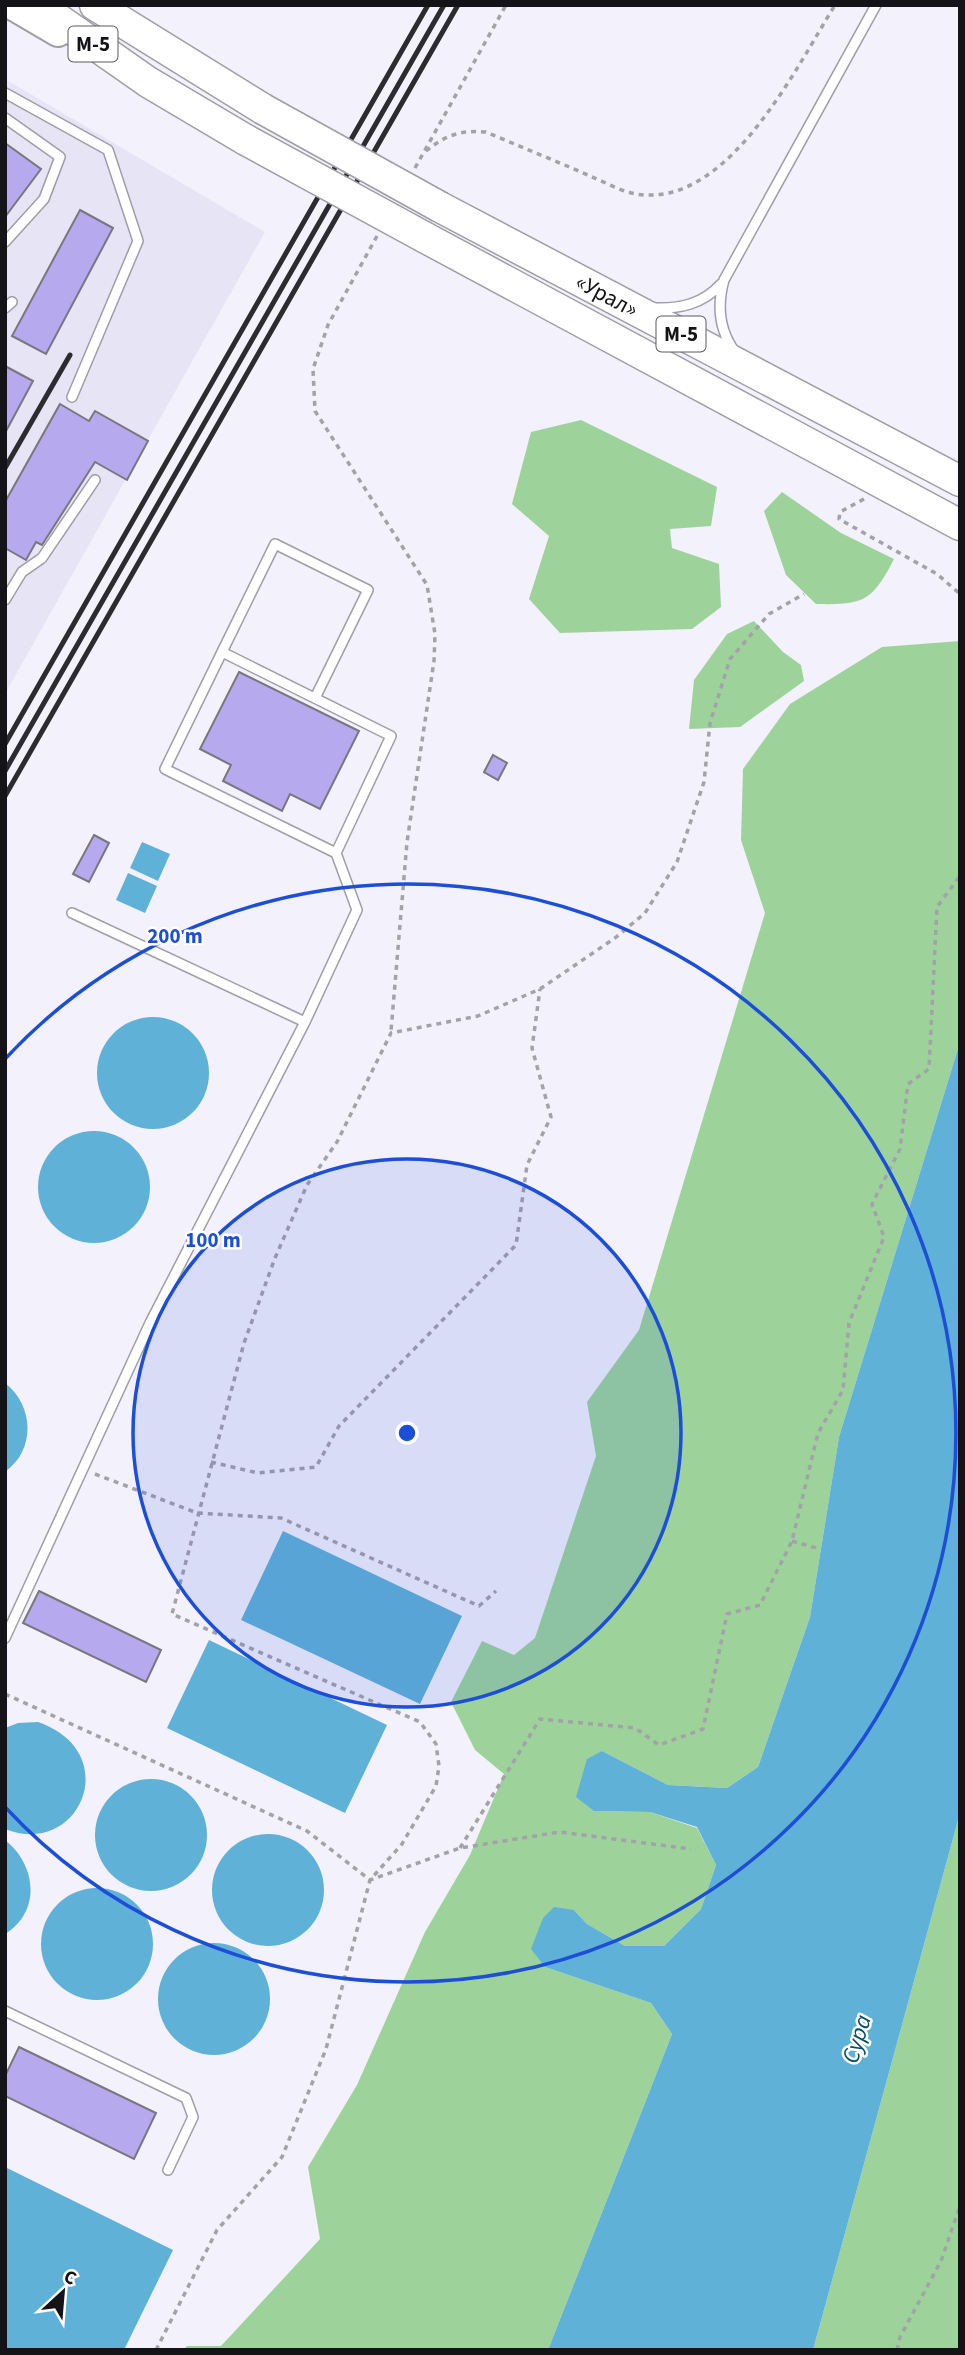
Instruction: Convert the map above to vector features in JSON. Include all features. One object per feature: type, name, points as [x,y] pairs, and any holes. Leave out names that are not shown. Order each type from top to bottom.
[{"type":"highway","name":"М-5","points":[[38,5],[148,82]]},
{"type":"highway","name":"М-5","points":[[95,5],[164,51]]},
{"type":"highway","name":"«Урал»","points":[[164,51],[440,207],[960,481]]},
{"type":"highway","name":"«Урал»","points":[[148,82],[246,140],[889,494]]},
{"type":"highway","name":"М-5","points":[[889,494],[960,525]]},
{"type":"main road","points":[[12,5],[148,82]]},
{"type":"main road","points":[[112,5],[164,51]]},
{"type":"lane","points":[[624,304],[679,307],[706,297],[724,280],[876,5]]},
{"type":"lane","points":[[5,93],[108,150],[138,241],[72,397]]},
{"type":"lane","points":[[5,118],[60,157],[44,199],[5,242]]},
{"type":"lane","points":[[724,280],[720,311],[724,331],[739,357],[759,374]]},
{"type":"lane","points":[[5,600],[22,572],[42,558],[95,480]]},
{"type":"lane","points":[[5,1638],[150,1322],[305,1022],[356,910],[336,853],[165,769],[275,544],[368,590],[314,698]]},
{"type":"lane","points":[[222,652],[391,736],[336,853]]},
{"type":"lane","points":[[72,913],[305,1022]]},
{"type":"lane","points":[[5,2011],[186,2098],[193,2117],[168,2170]]},
{"type":"path","points":[[411,175],[506,5]]},
{"type":"path","points":[[424,152],[445,136],[465,130],[486,132],[621,189],[645,195],[669,193],[719,168],[741,148],[835,5]]},
{"type":"path","points":[[156,2350],[217,2230],[282,2157],[326,2049],[370,1880],[402,1844],[436,1786],[439,1766],[436,1744],[420,1722],[172,1614],[244,1343],[275,1258],[307,1185],[337,1142],[391,1032],[407,842],[434,661],[435,634],[427,585],[315,411],[313,369],[328,325],[379,232]]},
{"type":"path","points":[[889,494],[840,513],[839,519],[937,574],[960,594]]},
{"type":"path","points":[[391,1032],[478,1016],[540,989],[645,914],[681,851],[704,782],[710,723],[730,659],[769,614],[804,594]]},
{"type":"path","points":[[460,1848],[540,1719],[635,1728],[659,1745],[703,1729],[727,1614],[760,1605],[792,1541],[818,1433],[843,1390],[849,1322],[884,1237],[872,1204],[900,1149],[908,1084],[929,1069],[937,907],[960,876]]},
{"type":"path","points":[[211,1462],[258,1473],[316,1467],[339,1426],[516,1245],[527,1165],[551,1117],[532,1048],[540,989]]},
{"type":"path","points":[[83,1469],[197,1513],[281,1518],[479,1606],[496,1591]]},
{"type":"path","points":[[792,1541],[820,1549]]},
{"type":"path","points":[[5,1694],[307,1831],[370,1880]]},
{"type":"path","points":[[370,1880],[460,1848],[560,1832],[691,1849]]},
{"type":"path","points":[[897,2350],[900,2337],[942,2261],[960,2206]]},
{"type":"shaded area","points":[[5,79],[265,232],[5,694]]},
{"type":"green space","points":[[581,420],[717,487],[711,526],[670,529],[672,548],[719,564],[721,607],[692,629],[560,633],[529,599],[549,536],[512,504],[531,432]]},
{"type":"green space","points":[[782,492],[841,533],[894,559],[872,592],[856,602],[816,604],[786,575],[764,511]]},
{"type":"green space","points":[[754,621],[783,652],[801,665],[804,681],[740,727],[689,729],[694,680],[727,634]]},
{"type":"green space","points":[[960,641],[960,1042],[839,1437],[810,1617],[758,1767],[727,1788],[668,1785],[602,1751],[594,1811],[650,1812],[697,1828],[716,1865],[701,1909],[664,1946],[625,1946],[587,1924],[574,1910],[545,1967],[651,2003],[672,2034],[548,2350],[183,2350],[187,2346],[221,2346],[320,2239],[308,2167],[357,2085],[425,1932],[470,1855],[504,1774],[475,1750],[451,1702],[482,1641],[514,1655],[535,1638],[596,1456],[587,1402],[639,1330],[765,913],[741,840],[743,769],[790,704],[882,647]]},
{"type":"green space","points":[[960,1813],[960,2350],[813,2350]]},
{"type":"water","points":[[142,842],[170,854],[158,881],[130,868]]},
{"type":"water","points":[[128,873],[157,886],[145,913],[116,900]]},
{"type":"water","points":[[153,1017],[174,1021],[193,1033],[205,1052],[209,1073],[205,1094],[193,1113],[174,1125],[153,1129],[132,1125],[113,1113],[101,1094],[97,1073],[101,1052],[113,1033],[132,1021]]},
{"type":"water","name":"Сура","points":[[960,1042],[960,1813],[813,2350],[548,2350],[672,2034],[651,2003],[545,1967],[531,1949],[543,1918],[554,1907],[574,1910],[587,1924],[625,1946],[664,1946],[701,1909],[716,1865],[697,1827],[650,1812],[594,1811],[576,1797],[587,1759],[602,1751],[668,1785],[727,1788],[758,1767],[810,1617],[839,1437]]},
{"type":"water","points":[[94,1131],[115,1135],[134,1147],[146,1166],[150,1187],[146,1208],[134,1227],[115,1239],[94,1243],[73,1239],[54,1227],[42,1208],[38,1187],[42,1166],[54,1147],[73,1135]]},
{"type":"water","points":[[5,1383],[22,1403],[28,1428],[22,1452],[5,1472]]},
{"type":"water","points":[[283,1531],[462,1616],[420,1704],[241,1620]]},
{"type":"water","points":[[209,1640],[387,1725],[345,1813],[167,1728]]},
{"type":"water","points":[[38,1722],[65,1736],[80,1756],[86,1777],[82,1798],[71,1816],[54,1829],[32,1834],[5,1829],[5,1728],[18,1723]]},
{"type":"water","points":[[151,1779],[172,1783],[191,1795],[203,1814],[207,1835],[203,1856],[191,1875],[172,1887],[151,1891],[130,1887],[111,1875],[99,1856],[95,1835],[99,1814],[111,1795],[130,1783]]},
{"type":"water","points":[[268,1834],[289,1838],[308,1850],[320,1869],[324,1890],[320,1911],[308,1930],[289,1942],[268,1946],[247,1942],[228,1930],[216,1911],[212,1890],[216,1869],[228,1850],[247,1838]]},
{"type":"water","points":[[5,1840],[23,1862],[31,1887],[25,1913],[5,1934]]},
{"type":"water","points":[[97,1888],[118,1892],[137,1904],[149,1923],[153,1944],[149,1965],[137,1984],[118,1996],[97,2000],[76,1996],[57,1984],[45,1965],[41,1944],[45,1923],[57,1904],[76,1892]]},
{"type":"water","points":[[214,1943],[235,1947],[254,1959],[266,1978],[270,1999],[266,2020],[254,2039],[235,2051],[214,2055],[193,2051],[174,2039],[162,2020],[158,1999],[162,1978],[174,1959],[193,1947]]},
{"type":"water","points":[[5,2167],[173,2250],[124,2350],[5,2350]]},
{"type":"building","points":[[5,143],[41,169],[5,217]]},
{"type":"building","points":[[80,210],[113,228],[46,354],[12,336]]},
{"type":"building","points":[[5,366],[33,381],[5,433]]},
{"type":"building","points":[[60,404],[89,421],[95,411],[148,441],[127,480],[95,462],[42,545],[36,542],[26,560],[5,548],[5,502]]},
{"type":"building","points":[[239,672],[359,731],[320,809],[290,794],[282,811],[223,781],[231,765],[200,749]]},
{"type":"building","points":[[493,755],[507,763],[498,780],[484,772]]},
{"type":"building","points":[[94,835],[109,843],[89,882],[73,874]]},
{"type":"building","points":[[39,1591],[161,1650],[146,1682],[23,1623]]},
{"type":"building","points":[[19,2047],[156,2113],[134,2159],[5,2096],[5,2076]]},
{"type":"railway","points":[[5,744],[428,5]]},
{"type":"railway","points":[[5,771],[444,5]]},
{"type":"railway","points":[[5,796],[458,5]]},
{"type":"railway","points":[[5,468],[70,355]]}]
